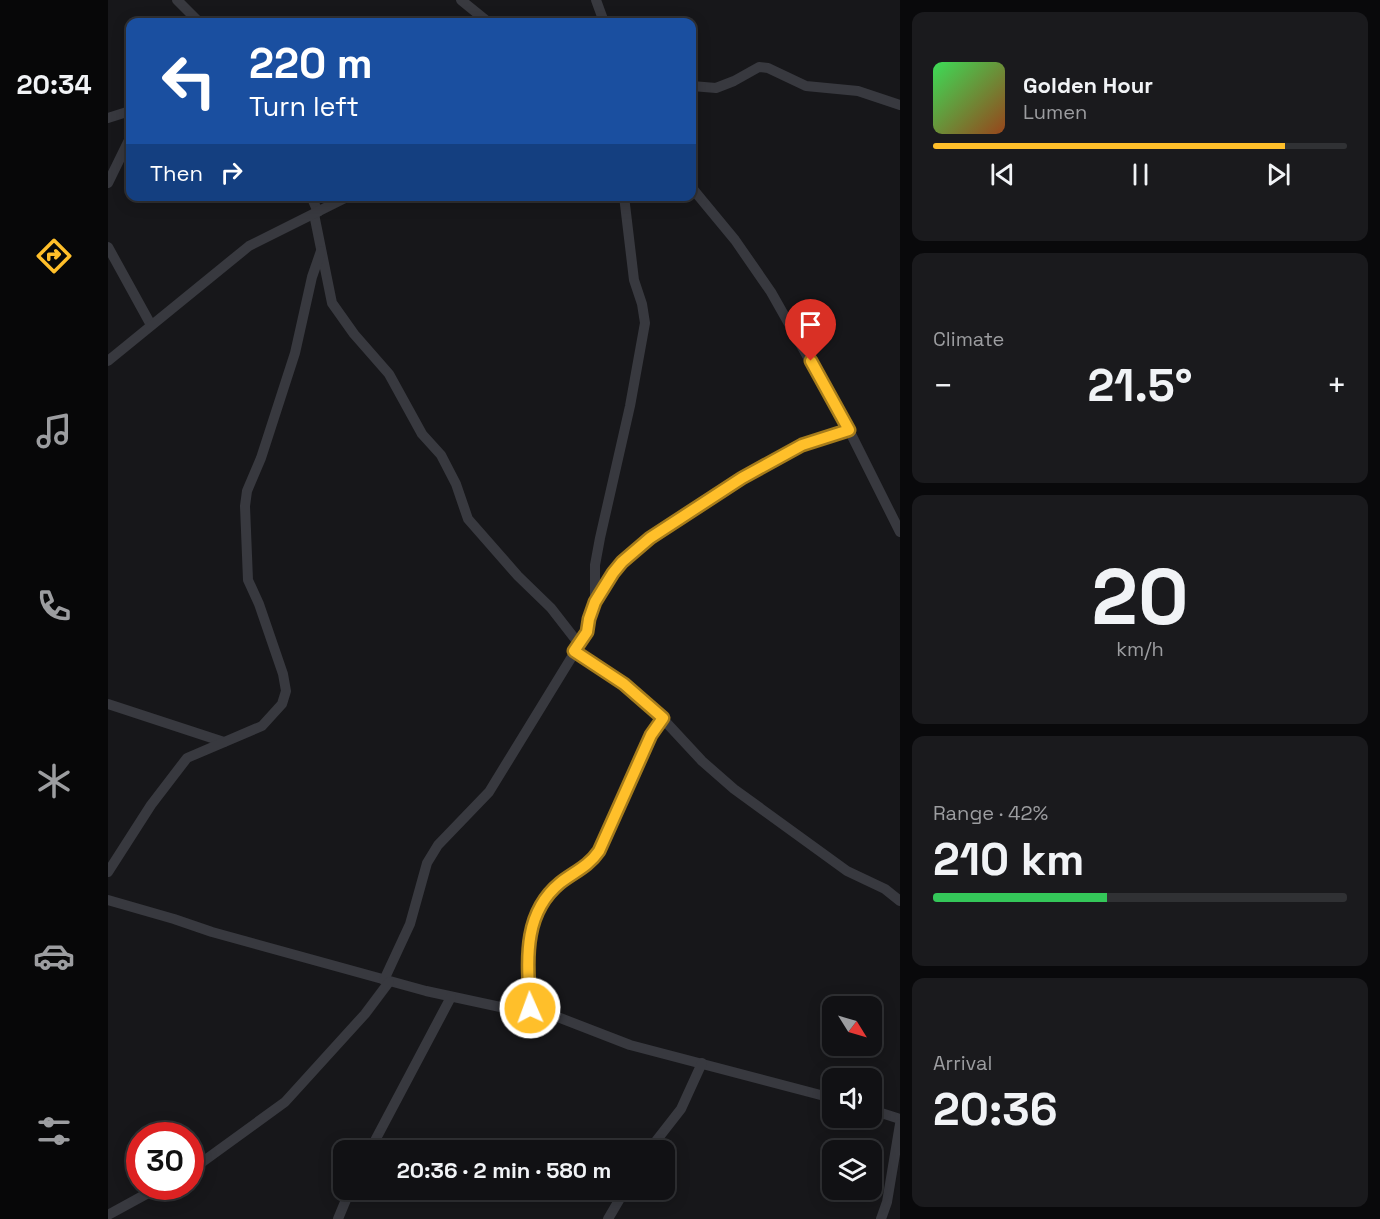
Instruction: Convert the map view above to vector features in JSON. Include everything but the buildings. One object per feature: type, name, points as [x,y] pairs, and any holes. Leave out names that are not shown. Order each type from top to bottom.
[{"type":"street","points":[[177,0],[189,18]]},
{"type":"street","points":[[461,0],[483,18]]},
{"type":"street","points":[[596,0],[603,18]]},
{"type":"street","points":[[696,86],[716,88],[759,67],[768,68],[806,86],[858,91],[900,105]]},
{"type":"street","points":[[108,118],[126,112]]},
{"type":"street","points":[[108,183],[126,146]]},
{"type":"street","points":[[696,193],[735,240],[771,292],[849,430],[900,532]]},
{"type":"street","points":[[313,201],[332,303],[354,334],[389,374],[422,435],[441,455],[456,484],[468,519],[518,576],[563,622],[576,648],[624,684],[663,718],[702,761],[734,789],[847,871],[885,889],[900,901]]},
{"type":"street","points":[[108,361],[249,246],[339,201]]},
{"type":"street","points":[[595,602],[595,566],[600,538],[630,406],[645,323],[642,304],[634,280],[625,201]]},
{"type":"street","points":[[108,247],[151,325]]},
{"type":"street","points":[[108,872],[174,772],[187,758],[262,726],[282,704],[286,691],[283,675],[260,604],[248,580],[244,506],[247,491],[261,458],[295,353],[312,277],[321,251]]},
{"type":"street","points":[[204,1161],[285,1102],[364,1014],[387,981],[411,924],[427,863],[438,845],[489,792],[587,632],[595,602],[622,562],[650,538],[742,478],[802,445],[849,430]]},
{"type":"street","points":[[108,704],[224,742]]},
{"type":"street","points":[[530,1008],[528,945],[532,921],[546,898],[559,883],[586,867],[599,851],[651,735],[663,718]]},
{"type":"street","points":[[108,900],[387,981],[505,1008],[530,1008],[630,1045],[822,1095]]},
{"type":"street","points":[[375,1140],[451,997]]},
{"type":"street","points":[[657,1140],[681,1109],[702,1063]]},
{"type":"street","points":[[882,1113],[900,1119]]},
{"type":"street","points":[[881,1219],[887,1202],[900,1124]]},
{"type":"street","points":[[108,1215],[135,1200]]},
{"type":"street","points":[[338,1219],[346,1200]]},
{"type":"street","points":[[608,1219],[619,1200]]},
{"type":"route","points":[[530,1008],[528,945],[532,921],[546,898],[559,883],[586,867],[599,851],[651,735],[663,718],[624,684],[574,651],[587,632],[595,602],[622,562],[650,538],[742,478],[802,445],[849,430],[811,361]]}]
